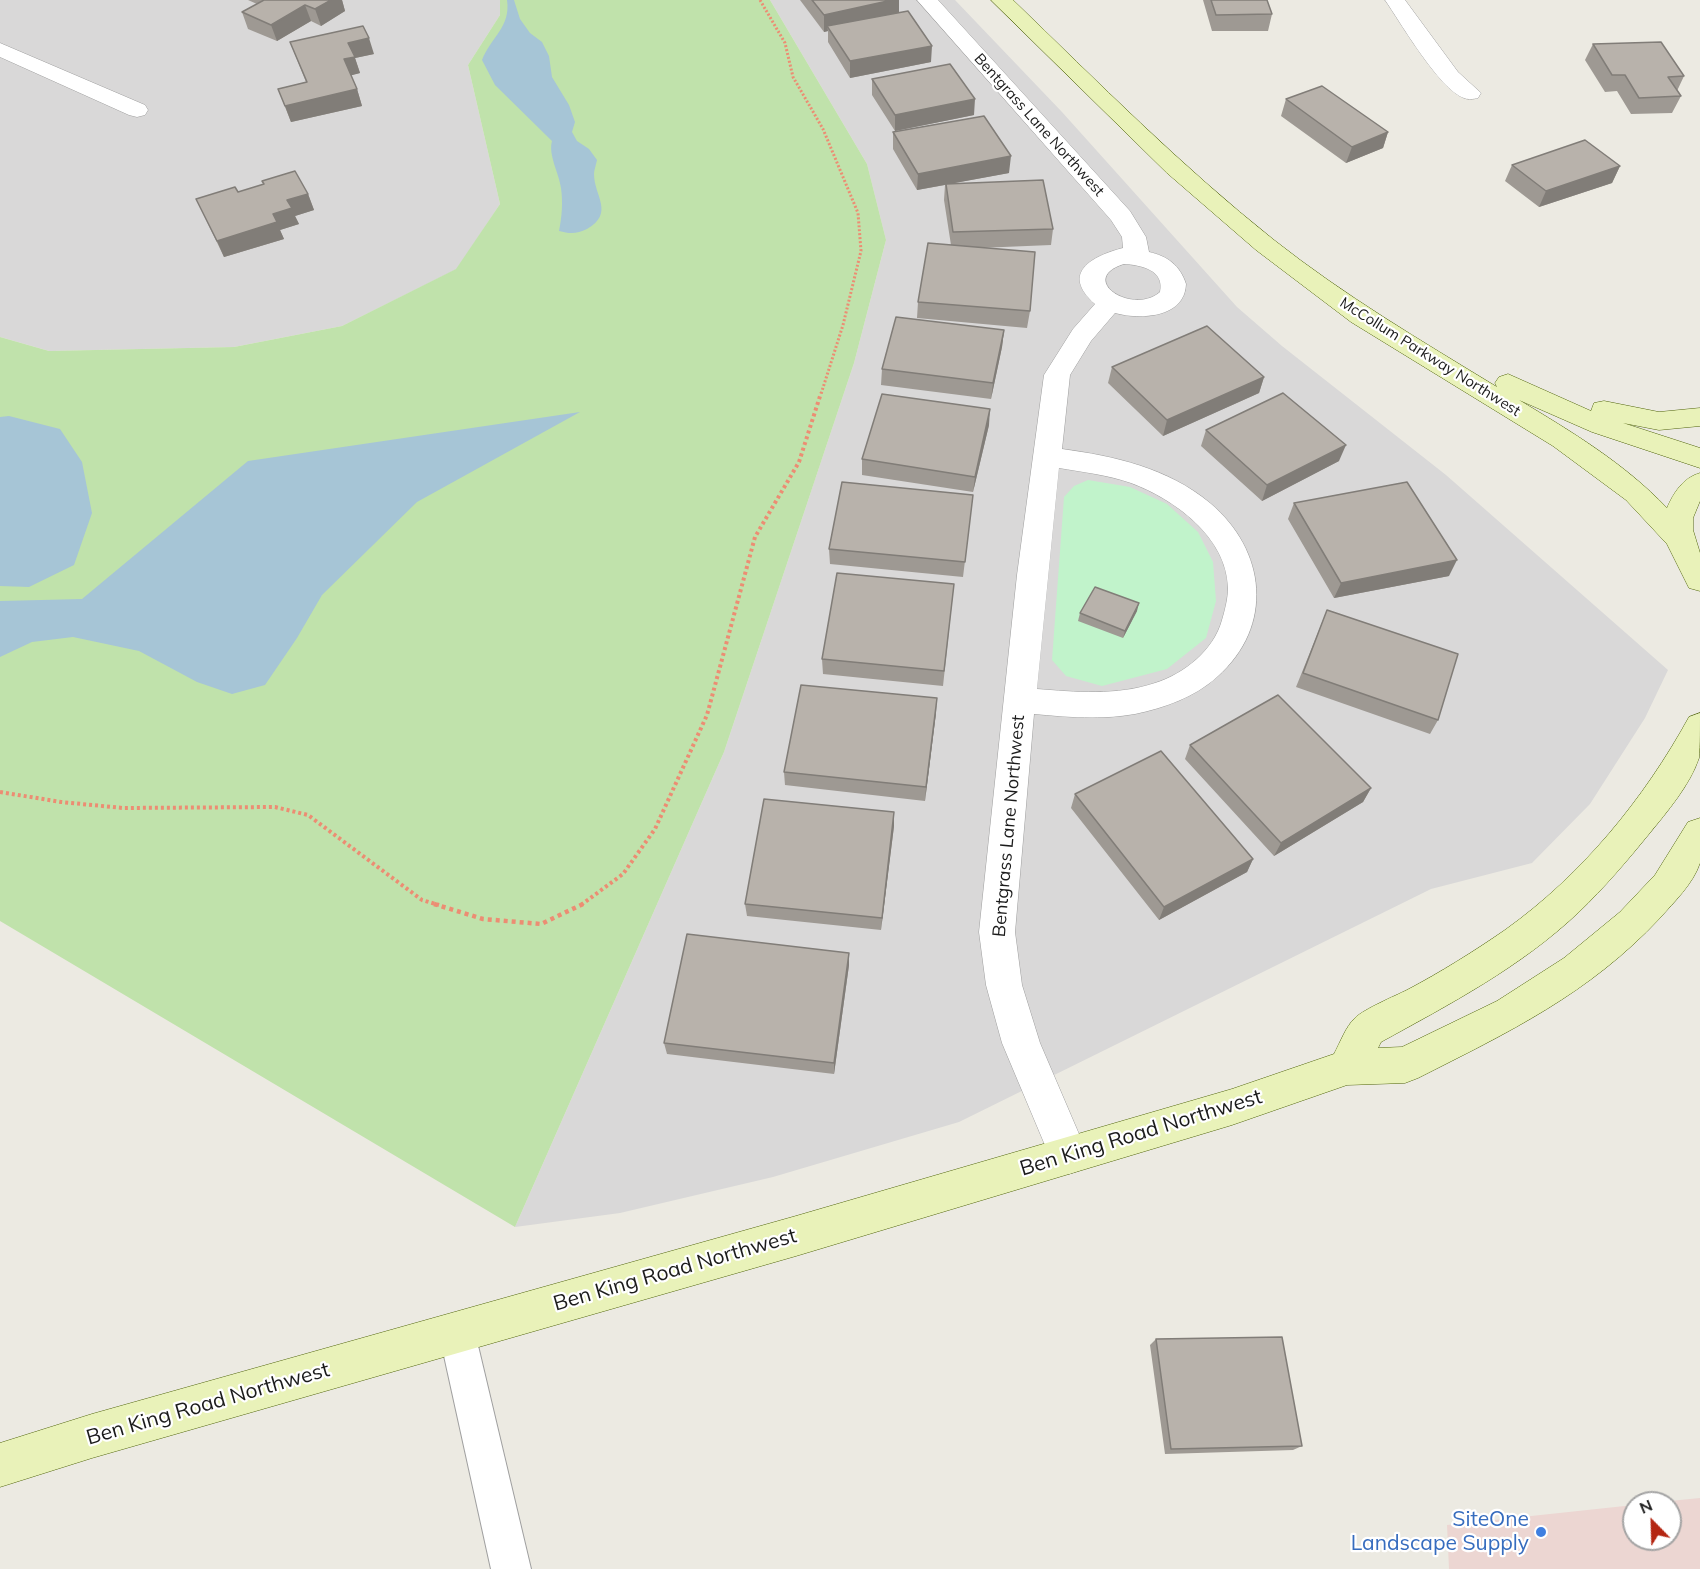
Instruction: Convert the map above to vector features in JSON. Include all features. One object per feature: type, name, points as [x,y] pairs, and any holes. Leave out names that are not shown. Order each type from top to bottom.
[{"type":"street","name":"Bentgrass Lane Northwest","points":[[927,0],[1121,216],[1134,237],[1137,257]]},
{"type":"street","name":"McCollum Parkway Northwest","points":[[1001,0],[1176,168],[1264,245],[1378,328],[1563,439],[1601,465],[1636,493],[1678,537]]},
{"type":"street","name":"McCollum Parkway Northwest","points":[[1032,0],[1266,223],[1382,308],[1493,375],[1578,418],[1700,458]]},
{"type":"street","points":[[1395,0],[1450,77],[1470,93]]},
{"type":"street","points":[[0,48],[137,110]]},
{"type":"street","points":[[1137,257],[1156,263],[1170,273],[1174,281],[1174,290],[1170,298],[1162,304],[1150,308],[1122,308],[1110,303],[1099,296],[1093,288],[1091,279],[1093,271],[1110,259],[1137,257]]},
{"type":"street","name":"Bentgrass Lane Northwest","points":[[1069,1155],[1021,1043],[1004,985],[997,932],[1019,700],[1057,375],[1082,335],[1110,303]]},
{"type":"street","points":[[1493,375],[1533,382],[1617,414],[1659,421],[1700,417]]},
{"type":"street","name":"Bentgrass Lane Northwest","points":[[1019,700],[1094,706],[1135,700],[1172,690],[1202,673],[1226,649],[1238,620],[1243,588],[1235,557],[1219,529],[1189,502],[1156,482],[1123,470],[1046,457]]},
{"type":"street","points":[[1700,483],[1689,492],[1679,513],[1678,537],[1686,558],[1700,580]]},
{"type":"street","points":[[1347,1067],[1368,1030],[1462,979],[1519,940],[1566,902],[1606,861],[1647,812],[1676,771],[1700,726]]},
{"type":"street","name":"Ben King Road Northwest","points":[[0,1466],[104,1433],[457,1333],[1232,1107],[1347,1067],[1405,1065],[1510,1013],[1577,970],[1632,923],[1667,885],[1700,832]]},
{"type":"street","points":[[1667,885],[1700,863]]},
{"type":"lane","points":[[457,1333],[511,1569]]},
{"type":"path","points":[[0,792],[61,802],[123,808],[275,807],[308,816],[422,900],[483,919],[541,924],[580,906],[623,874],[655,829],[707,715],[755,537],[799,462],[843,325],[861,251],[858,213],[823,129],[793,77],[785,43],[760,0]]},
{"type":"shaded area","points":[[0,0],[500,0],[500,15],[468,65],[500,204],[457,269],[342,326],[234,347],[49,351],[0,337]]},
{"type":"shaded area","points":[[770,0],[955,0],[1062,112],[1237,307],[1282,346],[1446,475],[1668,670],[1645,718],[1590,804],[1532,863],[1431,889],[959,1122],[773,1177],[620,1213],[515,1227],[724,752],[854,363],[886,240],[867,164]]},
{"type":"shaded area","name":"SiteOne Landscape Supply","points":[[1700,1498],[1700,1569],[1449,1569],[1447,1525],[1622,1506],[1622,1551],[1682,1551],[1682,1500]]},
{"type":"green space","points":[[500,0],[770,0],[867,164],[886,240],[854,363],[724,752],[515,1227],[0,921],[0,337],[49,351],[234,347],[342,326],[456,269],[500,204],[468,65],[500,15]]},
{"type":"green space","points":[[1088,480],[1130,487],[1167,504],[1198,532],[1213,562],[1216,601],[1206,638],[1167,669],[1102,686],[1066,676],[1052,660],[1064,497],[1074,486]]},
{"type":"water","points":[[507,0],[514,0],[520,19],[530,33],[542,42],[549,56],[552,77],[569,105],[575,122],[572,132],[577,141],[589,149],[597,160],[594,174],[602,210],[595,223],[580,232],[559,231],[562,194],[551,152],[552,141],[495,85],[482,60],[506,18]]},
{"type":"water","points":[[580,412],[417,502],[322,595],[297,638],[265,685],[232,694],[197,682],[139,651],[73,637],[32,642],[0,657],[0,601],[82,599],[248,461]]},
{"type":"water","points":[[9,416],[60,429],[82,462],[92,513],[74,565],[29,587],[0,586],[0,417]]},
{"type":"building","points":[[264,0],[331,0],[315,9],[305,5],[271,25],[242,12]]},
{"type":"building","points":[[812,0],[892,0],[824,15]]},
{"type":"building","points":[[1211,0],[1267,0],[1272,14],[1216,15]]},
{"type":"building","points":[[908,11],[932,46],[850,61],[827,26]]},
{"type":"building","points":[[363,26],[369,38],[348,43],[355,57],[344,59],[357,89],[285,106],[278,89],[307,82],[290,42]]},
{"type":"building","points":[[1661,42],[1684,76],[1668,77],[1681,96],[1639,98],[1625,75],[1612,75],[1593,44]]},
{"type":"building","points":[[950,64],[975,99],[895,115],[872,79]]},
{"type":"building","points":[[1322,86],[1388,132],[1352,147],[1286,99]]},
{"type":"building","points":[[984,116],[1011,156],[918,174],[893,132]]},
{"type":"building","points":[[1585,140],[1620,166],[1546,191],[1512,165]]},
{"type":"building","points":[[295,171],[308,194],[287,200],[292,208],[273,214],[277,222],[217,241],[196,199],[235,187],[238,192],[264,184],[262,181]]},
{"type":"building","points":[[1043,180],[1053,229],[953,232],[946,184]]},
{"type":"building","points":[[928,243],[1035,252],[1030,311],[918,302]]},
{"type":"building","points":[[896,317],[1004,330],[993,383],[882,369]]},
{"type":"building","points":[[1207,326],[1264,377],[1167,420],[1112,367]]},
{"type":"building","points":[[1283,393],[1346,445],[1267,485],[1206,430]]},
{"type":"building","points":[[882,394],[990,409],[975,477],[862,459]]},
{"type":"building","points":[[842,482],[973,495],[965,562],[829,549]]},
{"type":"building","points":[[1407,482],[1457,560],[1341,583],[1294,503]]},
{"type":"building","points":[[837,573],[954,584],[944,671],[822,659]]},
{"type":"building","points":[[1095,587],[1139,603],[1125,631],[1080,613]]},
{"type":"building","points":[[1327,610],[1458,654],[1438,720],[1303,673]]},
{"type":"building","points":[[801,685],[937,698],[926,787],[784,772]]},
{"type":"building","points":[[1278,695],[1371,788],[1281,843],[1190,745]]},
{"type":"building","points":[[1161,751],[1253,859],[1164,907],[1075,794]]},
{"type":"building","points":[[764,799],[894,812],[882,918],[745,904]]},
{"type":"building","points":[[687,934],[849,953],[834,1063],[664,1043]]},
{"type":"building","points":[[1282,1337],[1302,1446],[1171,1449],[1156,1339]]},
{"type":"place","name":"SiteOne Landscape Supply","points":[[1541,1532]]}]
